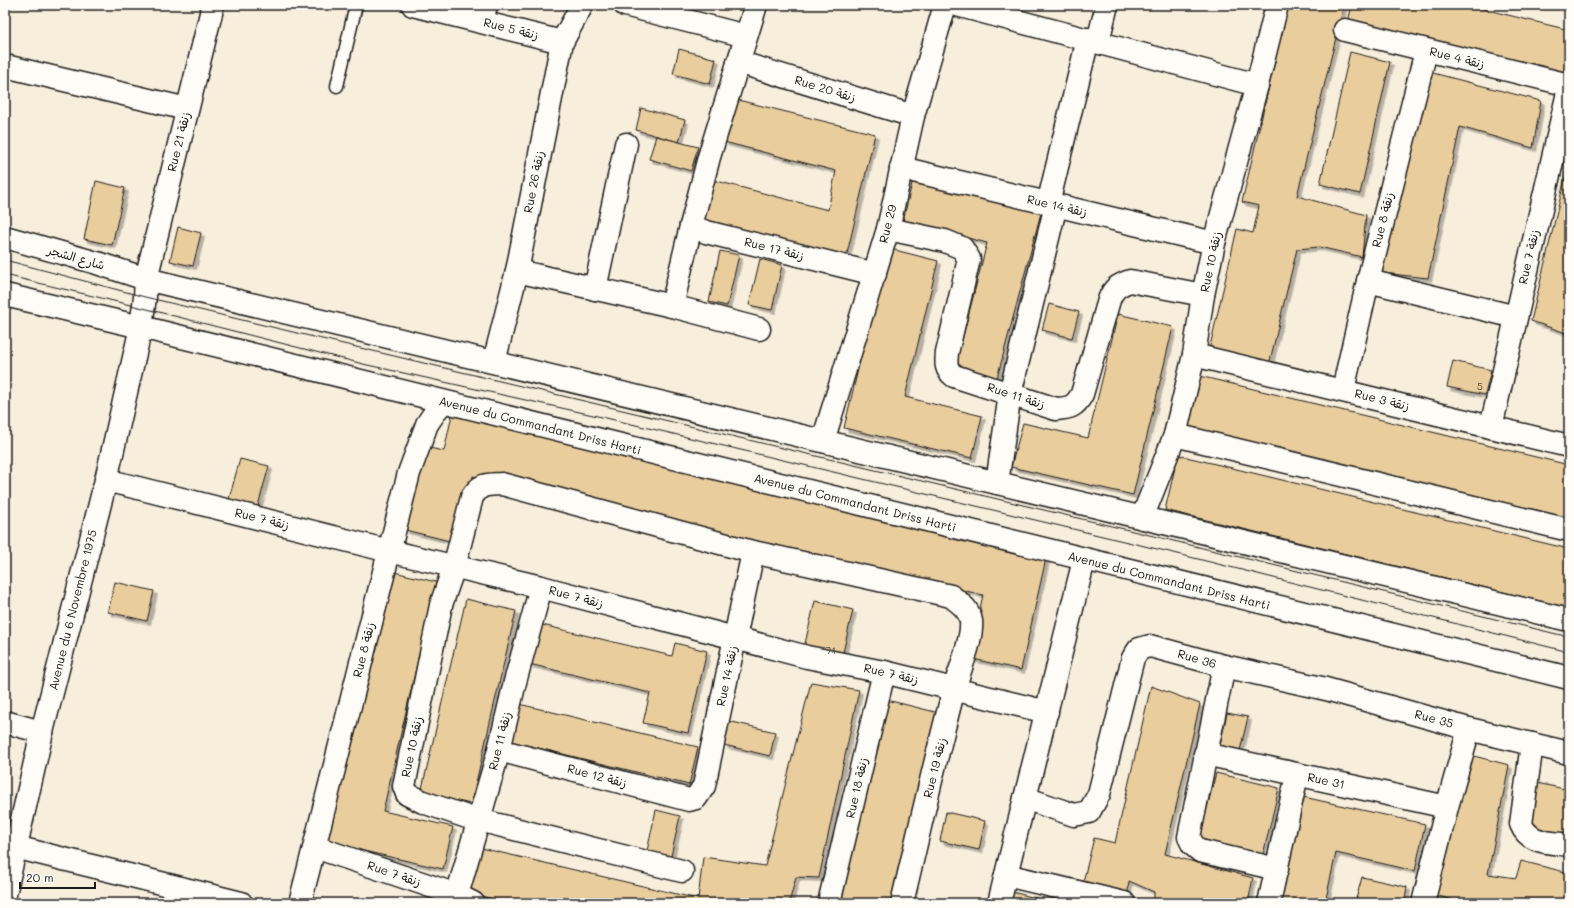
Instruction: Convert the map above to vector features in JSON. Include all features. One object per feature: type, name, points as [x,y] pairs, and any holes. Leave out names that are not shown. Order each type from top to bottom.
[{"type":"street","name":"Rue 21 زنقة","points":[[141,327],[146,279],[213,5]]},
{"type":"street","name":"Rue 5 زنقة","points":[[413,5],[486,14],[562,42]]},
{"type":"street","name":"Rue 26 زنقة","points":[[494,362],[517,271],[562,42],[582,5]]},
{"type":"street","points":[[625,5],[746,36]]},
{"type":"street","points":[[672,306],[693,217],[756,5]]},
{"type":"street","name":"Rue 29","points":[[823,441],[888,229],[913,116],[946,5]]},
{"type":"street","points":[[957,5],[1093,40],[1257,85]]},
{"type":"street","points":[[997,483],[1010,394],[1052,204],[1093,40],[1107,5]]},
{"type":"street","name":"Rue 10 زنقة","points":[[1142,518],[1175,435],[1194,355],[1203,295],[1214,243],[1277,5]]},
{"type":"street","name":"Rue 4 زنقة","points":[[1345,30],[1569,87]]},
{"type":"street","name":"Rue 8 زنقة","points":[[1342,390],[1426,51]]},
{"type":"street","name":"Rue 20 زنقة","points":[[738,62],[913,116]]},
{"type":"street","points":[[5,66],[187,109]]},
{"type":"street","name":"Rue 7 زنقة","points":[[1491,427],[1569,87]]},
{"type":"street","points":[[595,289],[626,144]]},
{"type":"street","name":"Rue 14 زنقة","points":[[901,168],[1214,243]]},
{"type":"street","name":"Rue 17 زنقة","points":[[693,217],[706,232],[875,274]]},
{"type":"street","name":"Rue 11 زنقة","points":[[888,229],[946,241],[962,248],[969,259],[946,352],[946,365],[948,372],[954,376],[1056,409],[1067,408],[1077,404],[1082,394],[1112,291],[1119,285],[1130,281],[1203,295]]},
{"type":"street","name":"شارع الشجر","points":[[5,238],[97,263],[146,279]]},
{"type":"street","points":[[517,271],[672,306],[759,328]]},
{"type":"street","points":[[146,279],[1569,620]]},
{"type":"street","points":[[1368,281],[1516,317]]},
{"type":"street","points":[[5,295],[141,327]]},
{"type":"street","name":"Avenue du Commandant Driss Harti","points":[[141,327],[1569,678]]},
{"type":"street","name":"Avenue du 6 Novembre 1975","points":[[5,894],[42,732],[106,480],[141,327]]},
{"type":"street","name":"Rue 3 زنقة","points":[[1194,355],[1569,446]]},
{"type":"street","name":"Rue 8 زنقة","points":[[300,903],[409,473],[427,424],[442,402]]},
{"type":"street","points":[[1175,435],[1569,530]]},
{"type":"street","name":"Rue 7 زنقة","points":[[106,480],[454,567],[541,587],[807,657],[884,672],[1047,712]]},
{"type":"street","name":"Rue 10 زنقة","points":[[682,871],[479,819],[413,799],[407,794],[404,786],[441,605],[454,567],[472,497],[478,488],[488,484],[502,484],[753,552]]},
{"type":"street","name":"Rue 14 زنقة","points":[[696,798],[704,786],[753,552]]},
{"type":"street","name":"Rue 19 زنقة","points":[[753,552],[950,596],[962,605],[968,612],[971,622],[970,634],[954,689],[902,903]]},
{"type":"street","points":[[1000,903],[1084,560]]},
{"type":"street","name":"Rue 11 زنقة","points":[[465,899],[479,819],[499,750],[515,682],[541,587]]},
{"type":"street","name":"Rue 36","points":[[1025,798],[1074,815],[1089,812],[1099,794],[1133,658],[1139,649],[1150,646],[1224,666],[1189,837],[1193,845],[1200,851],[1277,869]]},
{"type":"street","name":"Rue 35","points":[[1224,666],[1326,689],[1470,728],[1447,808],[1423,903]]},
{"type":"street","name":"Rue 18 زنقة","points":[[829,903],[884,672]]},
{"type":"street","points":[[5,722],[42,732]]},
{"type":"street","points":[[1470,728],[1569,753]]},
{"type":"street","points":[[1532,744],[1521,824],[1524,832],[1529,837],[1569,845]]},
{"type":"street","name":"Rue 12 زنقة","points":[[499,750],[689,800],[696,798]]},
{"type":"street","name":"Rue 31","points":[[1205,754],[1447,808]]},
{"type":"street","points":[[1269,903],[1298,775]]},
{"type":"street","points":[[15,847],[241,903]]},
{"type":"street","name":"Rue 7 زنقة","points":[[315,847],[465,899]]},
{"type":"street","points":[[1006,875],[1124,903]]},
{"type":"lane","points":[[337,86],[356,5]]},
{"type":"building","points":[[1288,5],[1344,5],[1297,196],[1366,215],[1362,257],[1319,247],[1297,249],[1268,369],[1208,355],[1237,229],[1253,233],[1259,206],[1242,202]]},
{"type":"building","points":[[1352,5],[1467,5],[1569,30],[1569,80],[1347,26]]},
{"type":"building","points":[[679,49],[716,59],[710,84],[673,74]]},
{"type":"building","points":[[1350,52],[1390,62],[1360,194],[1320,184]]},
{"type":"building","points":[[1425,71],[1541,101],[1533,148],[1460,127],[1428,278],[1382,273]]},
{"type":"building","points":[[734,99],[875,134],[846,258],[694,221],[705,178],[828,210],[836,171],[724,142]]},
{"type":"building","points":[[641,108],[685,120],[679,142],[636,130]]},
{"type":"building","points":[[1569,122],[1569,157],[1561,154]]},
{"type":"building","points":[[656,136],[698,147],[691,171],[649,159]]},
{"type":"building","points":[[1569,161],[1569,334],[1531,321]]},
{"type":"building","points":[[914,175],[1042,209],[997,378],[955,367],[987,243],[903,221]]},
{"type":"building","points":[[96,181],[125,188],[112,245],[84,239]]},
{"type":"building","points":[[178,227],[201,233],[193,266],[170,261]]},
{"type":"building","points":[[887,248],[938,261],[905,397],[982,416],[972,458],[844,428]]},
{"type":"building","points":[[720,251],[739,255],[727,306],[709,302]]},
{"type":"building","points":[[760,259],[782,265],[772,310],[749,305]]},
{"type":"building","points":[[1049,304],[1079,312],[1072,338],[1042,330]]},
{"type":"building","points":[[1118,314],[1173,327],[1133,495],[1011,467],[1023,423],[1088,438]]},
{"type":"building","points":[[1453,361],[1491,370],[1485,395],[1447,387]]},
{"type":"building","points":[[1191,374],[1569,465],[1569,523],[1178,428]]},
{"type":"building","points":[[452,415],[1047,554],[1021,670],[969,658],[983,595],[473,476],[458,543],[405,530],[424,447],[444,451]]},
{"type":"building","points":[[1178,455],[1569,549],[1569,608],[1165,510]]},
{"type":"building","points":[[240,459],[269,466],[256,513],[227,506]]},
{"type":"building","points":[[386,570],[436,582],[383,811],[453,827],[443,869],[324,842]]},
{"type":"building","points":[[115,582],[154,591],[147,621],[108,612]]},
{"type":"building","points":[[466,599],[516,611],[471,804],[421,793]]},
{"type":"building","points":[[815,601],[853,610],[841,661],[803,652]]},
{"type":"building","points":[[534,623],[672,656],[675,643],[707,651],[688,733],[643,723],[650,693],[525,663]]},
{"type":"building","points":[[811,682],[859,690],[819,878],[796,877],[789,903],[509,903],[470,893],[481,848],[698,899],[703,857],[765,866]]},
{"type":"building","points":[[1151,686],[1200,704],[1165,854],[1253,878],[1248,903],[1154,903],[1154,892],[1129,881],[1127,899],[1082,886],[1094,838],[1115,843]]},
{"type":"building","points":[[883,699],[939,713],[894,903],[834,903]]},
{"type":"building","points":[[515,703],[698,747],[689,785],[506,740]]},
{"type":"building","points":[[1227,713],[1248,717],[1238,759],[1218,755]]},
{"type":"building","points":[[728,721],[775,732],[770,756],[724,745]]},
{"type":"building","points":[[1466,754],[1509,765],[1488,874],[1516,878],[1521,861],[1569,873],[1569,903],[1464,903],[1431,894]]},
{"type":"building","points":[[1216,773],[1279,788],[1263,855],[1199,839]]},
{"type":"building","points":[[1537,783],[1569,790],[1569,835],[1528,826]]},
{"type":"building","points":[[1299,796],[1425,824],[1415,871],[1336,853],[1325,903],[1276,903]]},
{"type":"building","points":[[656,810],[680,816],[671,856],[647,851]]},
{"type":"building","points":[[946,812],[985,821],[979,850],[940,841]]},
{"type":"building","points":[[1362,877],[1407,887],[1404,903],[1355,903]]},
{"type":"building","points":[[1008,891],[1056,903],[1005,903]]},
{"type":"tram line","points":[[5,260],[145,297],[1141,533],[1569,637]]},
{"type":"tram line","points":[[5,275],[143,308],[363,364],[602,417],[1178,554],[1569,652]]}]
